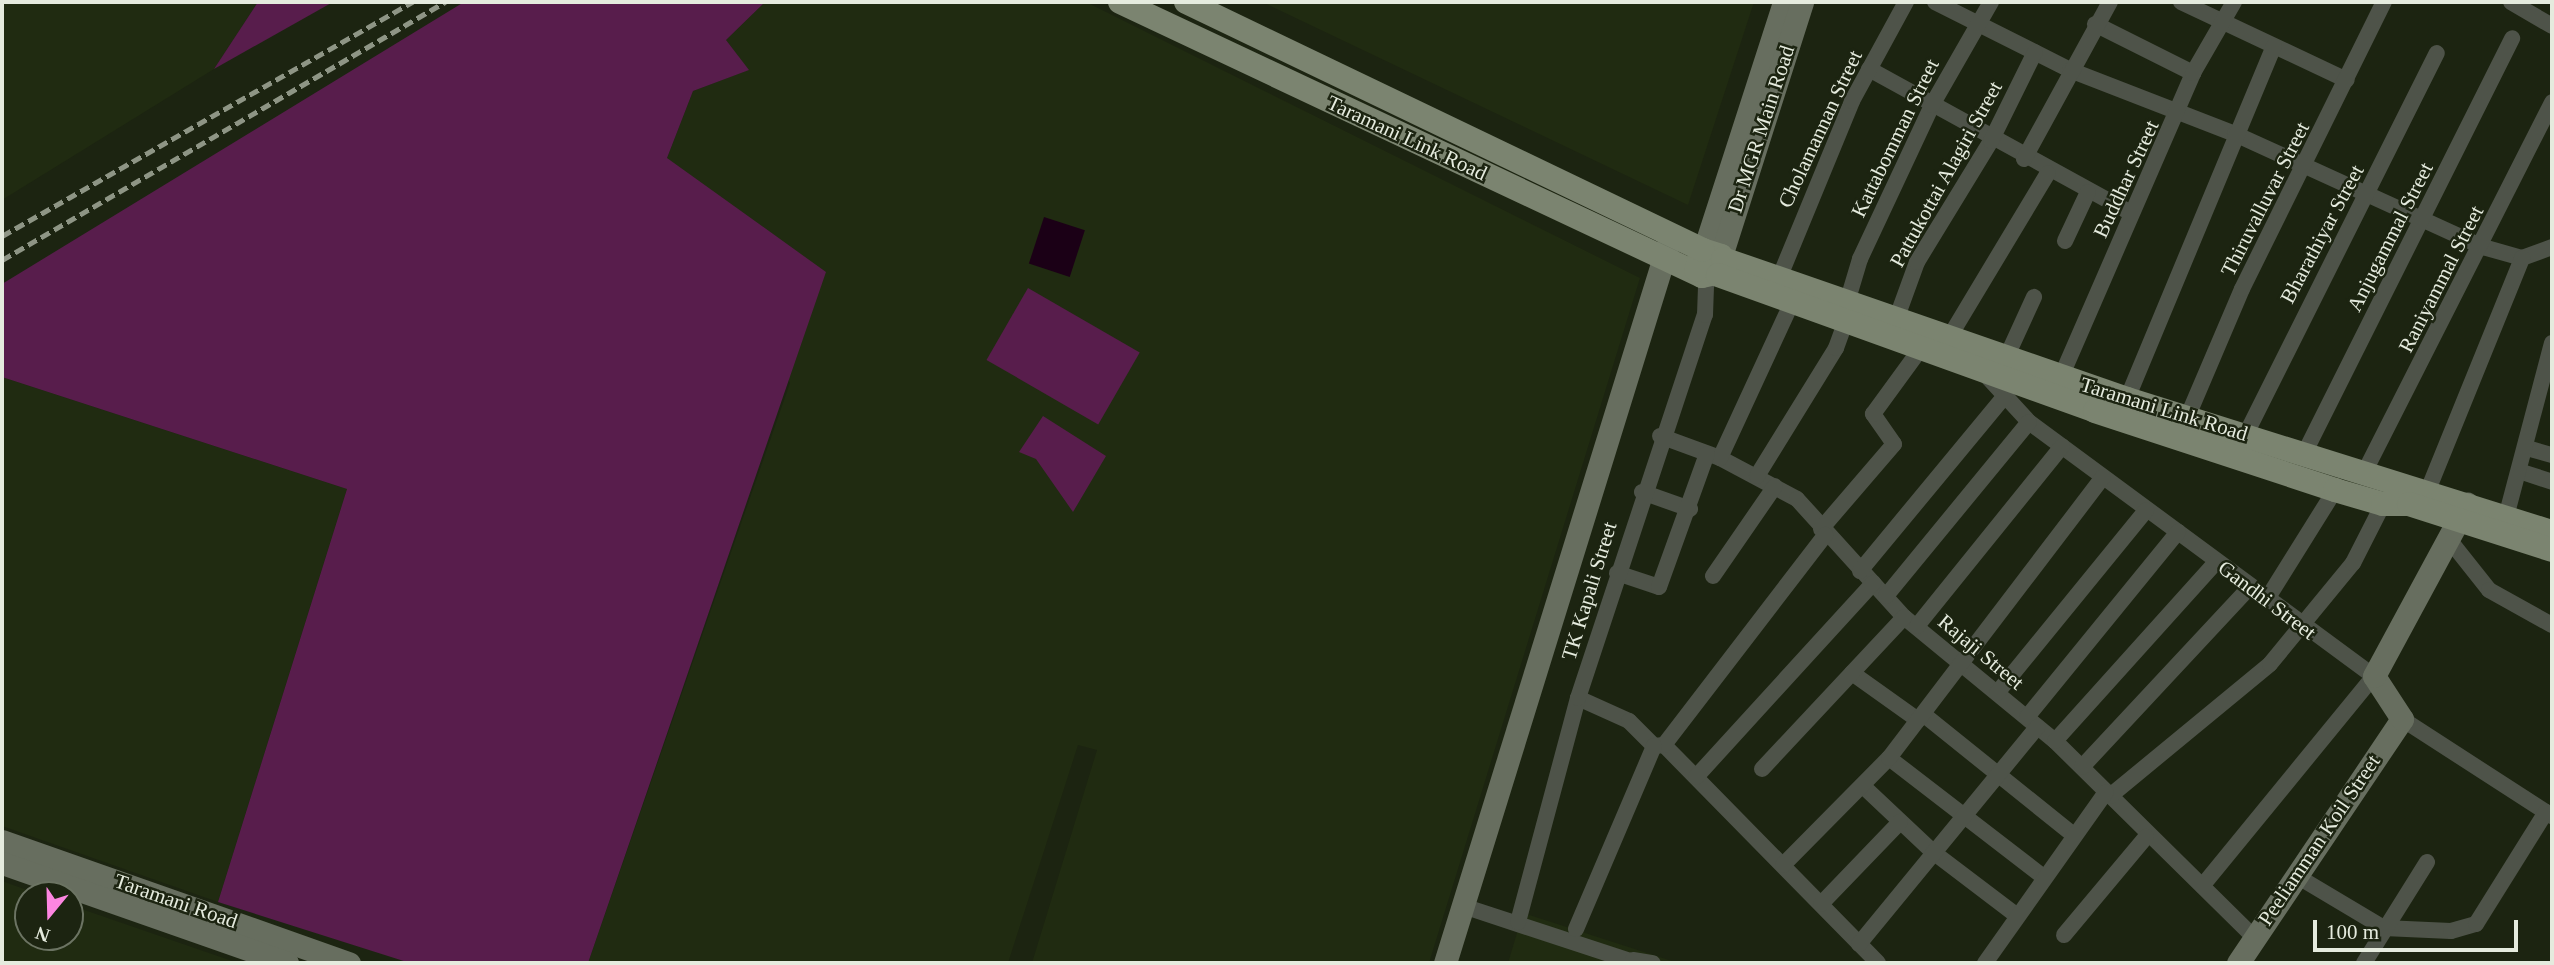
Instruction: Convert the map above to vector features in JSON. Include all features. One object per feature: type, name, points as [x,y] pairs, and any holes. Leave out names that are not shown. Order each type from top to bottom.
[{"type":"main road","name":"Taramani Link Road","points":[[1120,2],[1667,247],[1710,262],[1780,276],[1919,351],[2335,490],[2383,504],[2409,504],[2552,550]]},
{"type":"main road","name":"Taramani Link Road","points":[[1186,2],[1667,247]]},
{"type":"main road","name":"Taramani Link Road","points":[[1710,262],[1791,304],[1898,317],[2061,377],[2364,473],[2426,495],[2459,522],[2506,517],[2552,532]]},
{"type":"street","name":"Dr MGR Main Road","points":[[1710,262],[1783,2]]},
{"type":"street","name":"Dr MGR Main Road","points":[[1710,262],[1801,2]]},
{"type":"street","name":"Cholamannan Street","points":[[1780,276],[1869,69],[1906,2]]},
{"type":"street","points":[[1936,2],[2070,70],[2235,134],[2368,191],[2483,247],[2522,258],[2552,247]]},
{"type":"street","name":"Kattabomman Street","points":[[1757,476],[1836,348],[1846,311],[1932,106],[1991,2]]},
{"type":"street","points":[[2024,159],[2095,23],[2110,2]]},
{"type":"street","points":[[2181,2],[2223,25],[2347,80]]},
{"type":"street","name":"Buddhar Street","points":[[2061,377],[2131,213],[2179,113],[2193,73],[2234,2]]},
{"type":"street","name":"Thiruvalluvar Street","points":[[2188,418],[2242,289],[2308,166],[2384,2]]},
{"type":"street","points":[[2511,2],[2552,26]]},
{"type":"street","points":[[2095,23],[2193,73]]},
{"type":"street","name":"Anjugammal Street","points":[[2304,454],[2512,38]]},
{"type":"street","points":[[2127,399],[2235,134],[2274,46]]},
{"type":"street","name":"Pattukottai Alagiri Street","points":[[1898,317],[1917,262],[1991,141],[2035,52]]},
{"type":"street","name":"Bharathiyar Street","points":[[2246,434],[2437,54]]},
{"type":"street","points":[[1869,69],[2049,173],[2131,213]]},
{"type":"street","name":"Raniyammal Street","points":[[2364,473],[2483,247],[2552,102]]},
{"type":"street","points":[[1950,336],[2049,173]]},
{"type":"street","points":[[2065,241],[2088,192]]},
{"type":"street","points":[[1444,963],[1667,247]]},
{"type":"street","points":[[2426,495],[2522,258]]},
{"type":"street","name":"TK Kapali Street","points":[[1518,922],[1578,698],[1660,436],[1705,315],[1710,262]]},
{"type":"street","points":[[2007,356],[2034,297]]},
{"type":"street","points":[[1617,573],[1659,587],[1713,456],[1791,304]]},
{"type":"street","points":[[2506,517],[2522,471],[2552,350]]},
{"type":"street","points":[[1576,929],[1659,745],[1894,444],[1873,414],[1919,351]]},
{"type":"street","name":"Gandhi Street","points":[[1984,373],[2029,422],[2179,532],[2302,628],[2374,676],[2402,719],[2549,814]]},
{"type":"street","points":[[1860,572],[2004,397]]},
{"type":"street","points":[[1886,596],[2029,422]]},
{"type":"street","name":"Rajaji Street","points":[[1660,436],[1757,476],[1797,499],[1823,532],[1910,622],[2054,741],[2108,794],[2146,837],[2254,937]]},
{"type":"street","points":[[1762,769],[1852,673],[1910,622],[2062,446]]},
{"type":"street","points":[[2527,448],[2552,456]]},
{"type":"street","points":[[2522,471],[2552,482]]},
{"type":"street","points":[[1783,864],[1864,786],[1889,758],[2104,477]]},
{"type":"street","points":[[1713,576],[1775,486]]},
{"type":"street","points":[[2267,599],[2335,490]]},
{"type":"street","points":[[1642,492],[1689,509]]},
{"type":"street","points":[[1985,963],[2071,833],[2108,794],[2270,664],[2353,563],[2383,504]]},
{"type":"street","points":[[1997,693],[2146,510]]},
{"type":"street","points":[[2459,522],[2489,590],[2552,625]]},
{"type":"street","points":[[2202,886],[2374,676],[2459,522]]},
{"type":"street","points":[[1859,944],[1997,775],[2032,722],[2179,532]]},
{"type":"street","points":[[2054,741],[2216,562]]},
{"type":"street","points":[[1696,777],[1873,583]]},
{"type":"street","points":[[2082,767],[2250,587]]},
{"type":"street","points":[[1852,673],[1921,717],[2071,833]]},
{"type":"street","points":[[1578,698],[1629,721],[1696,777],[1878,963]]},
{"type":"street","name":"Peeliamman Koil Street","points":[[2238,963],[2402,719]]},
{"type":"street","points":[[1889,758],[1961,818],[2042,876]]},
{"type":"street","points":[[1864,786],[1933,852],[2016,915]]},
{"type":"street","points":[[2295,875],[2384,928],[2451,931],[2476,924],[2549,814]]},
{"type":"street","points":[[1821,904],[1900,822]]},
{"type":"street","points":[[2064,935],[2146,837]]},
{"type":"street","name":"Taramani Road","points":[[2,841],[349,963]]},
{"type":"street","points":[[2364,963],[2427,862]]},
{"type":"street","name":"Taramani Road","points":[[2,863],[287,963]]},
{"type":"street","points":[[1463,906],[1634,962],[1653,963]]},
{"type":"shaded area","points":[[2,2],[258,2],[214,69],[2,200]]},
{"type":"shaded area","points":[[258,2],[333,2],[214,69]]},
{"type":"shaded area","points":[[464,2],[765,2],[726,40],[749,70],[693,91],[667,158],[826,272],[588,963],[410,963],[218,902],[347,489],[2,377],[2,284]]},
{"type":"shaded area","points":[[765,2],[1086,2],[1640,278],[1429,963],[1032,963],[1097,750],[1078,745],[1008,963],[588,963],[790,383],[667,158],[693,91],[748,70],[726,40]]},
{"type":"shaded area","points":[[1262,2],[1754,2],[1688,205]]},
{"type":"shaded area","points":[[1044,217],[1085,230],[1070,277],[1029,264]]},
{"type":"shaded area","points":[[1028,288],[1140,352],[1098,424],[986,360]]},
{"type":"shaded area","points":[[2,377],[347,489],[218,902],[2,826]]},
{"type":"shaded area","points":[[1043,416],[1106,456],[1073,512],[1036,459],[1019,452]]},
{"type":"shaded area","points":[[2,881],[14,885],[14,951],[84,951],[84,910],[238,963],[2,963]]},
{"type":"shaded area","points":[[1523,913],[1678,963],[1508,963]]},
{"type":"railway","points":[[2,236],[413,2]]},
{"type":"railway","points":[[2,260],[445,2]]}]
